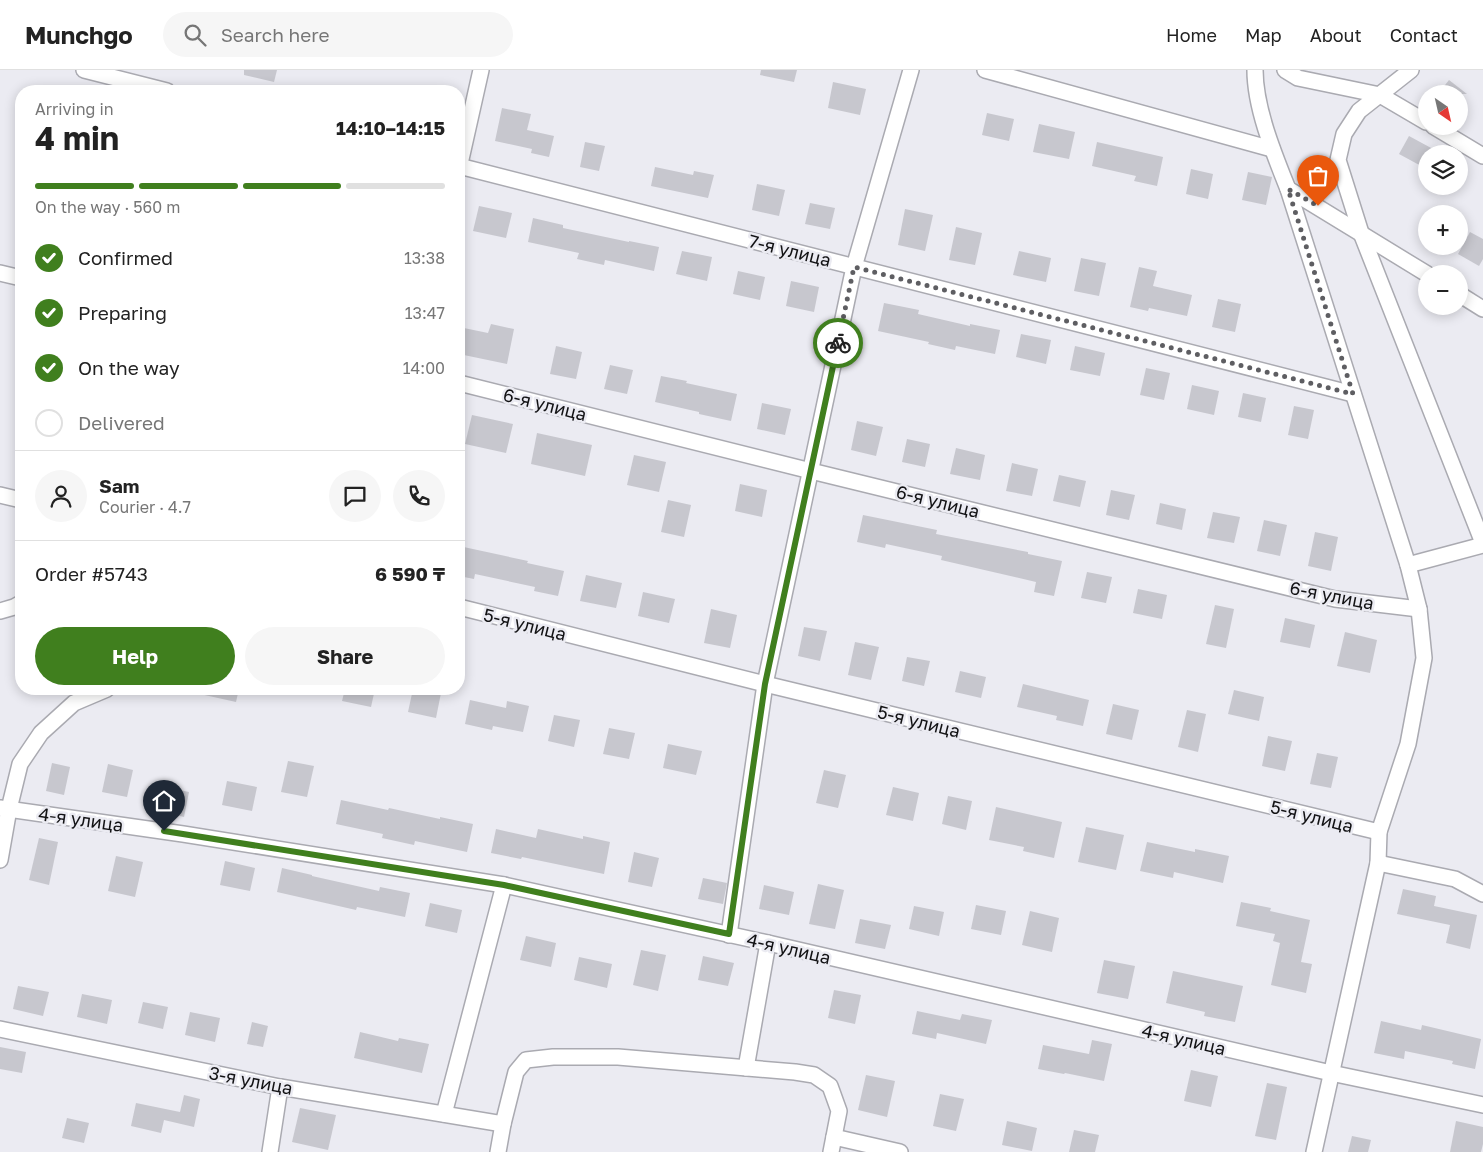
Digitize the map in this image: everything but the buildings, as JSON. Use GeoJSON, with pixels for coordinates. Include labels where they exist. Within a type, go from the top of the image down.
{"type":"FeatureCollection","features":[{"type":"Feature","properties":{"kind":"street"},"geometry":{"type":"LineString","coordinates":[[84,70],[143,85]]}},
{"type":"Feature","properties":{"kind":"street"},"geometry":{"type":"LineString","coordinates":[[465,141],[482,70]]}},
{"type":"Feature","properties":{"kind":"street"},"geometry":{"type":"LineString","coordinates":[[729,934],[765,684],[854,267],[911,70]]}},
{"type":"Feature","properties":{"kind":"street"},"geometry":{"type":"LineString","coordinates":[[985,70],[1272,149]]}},
{"type":"Feature","properties":{"kind":"street"},"geometry":{"type":"LineString","coordinates":[[1255,70],[1255,86],[1272,149],[1288,189],[1408,565],[1419,609],[1424,658],[1408,744],[1379,832],[1378,863],[1314,1152]]}},
{"type":"Feature","properties":{"kind":"street"},"geometry":{"type":"LineString","coordinates":[[1285,70],[1298,78],[1380,95],[1418,117]]}},
{"type":"Feature","properties":{"kind":"street"},"geometry":{"type":"LineString","coordinates":[[1408,565],[1483,544],[1361,233],[1338,160],[1344,134],[1359,111],[1411,70]]}},
{"type":"Feature","properties":{"kind":"street"},"geometry":{"type":"LineString","coordinates":[[1448,135],[1483,156]]}},
{"type":"Feature","properties":{"kind":"street","name":"7-я улица"},"geometry":{"type":"LineString","coordinates":[[465,168],[1353,394]]}},
{"type":"Feature","properties":{"kind":"street"},"geometry":{"type":"LineString","coordinates":[[1288,189],[1418,268]]}},
{"type":"Feature","properties":{"kind":"street"},"geometry":{"type":"LineString","coordinates":[[0,273],[15,277]]}},
{"type":"Feature","properties":{"kind":"street"},"geometry":{"type":"LineString","coordinates":[[1468,300],[1483,309]]}},
{"type":"Feature","properties":{"kind":"street","name":"6-я улица"},"geometry":{"type":"LineString","coordinates":[[465,384],[1335,598],[1419,609]]}},
{"type":"Feature","properties":{"kind":"street"},"geometry":{"type":"LineString","coordinates":[[0,495],[15,499]]}},
{"type":"Feature","properties":{"kind":"street"},"geometry":{"type":"LineString","coordinates":[[0,611],[15,606]]}},
{"type":"Feature","properties":{"kind":"street","name":"5-я улица"},"geometry":{"type":"LineString","coordinates":[[465,609],[765,684],[1379,832]]}},
{"type":"Feature","properties":{"kind":"street"},"geometry":{"type":"LineString","coordinates":[[0,860],[5,809],[20,764],[41,733],[74,703],[93,695]]}},
{"type":"Feature","properties":{"kind":"street","name":"4-я улица"},"geometry":{"type":"LineString","coordinates":[[5,809],[183,834],[504,885],[729,934],[1331,1073],[1483,1105]]}},
{"type":"Feature","properties":{"kind":"street"},"geometry":{"type":"LineString","coordinates":[[1378,863],[1455,879],[1483,894]]}},
{"type":"Feature","properties":{"kind":"street"},"geometry":{"type":"LineString","coordinates":[[444,1114],[504,885]]}},
{"type":"Feature","properties":{"kind":"street"},"geometry":{"type":"LineString","coordinates":[[746,1068],[768,943]]}},
{"type":"Feature","properties":{"kind":"street","name":"3-я улица"},"geometry":{"type":"LineString","coordinates":[[0,1029],[280,1087],[503,1124]]}},
{"type":"Feature","properties":{"kind":"street"},"geometry":{"type":"LineString","coordinates":[[498,1152],[516,1072],[526,1060],[553,1057],[618,1057],[814,1075],[830,1086],[839,1111],[832,1145],[900,1152]]}},
{"type":"Feature","properties":{"kind":"street"},"geometry":{"type":"LineString","coordinates":[[270,1152],[280,1087]]}},
{"type":"Feature","properties":{"kind":"way so far"},"geometry":{"type":"LineString","coordinates":[[838,343],[854,267],[1353,394],[1288,189],[1318,206]]}},
{"type":"Feature","properties":{"kind":"route"},"geometry":{"type":"LineString","coordinates":[[164,831],[504,885],[729,934],[765,684],[838,343]]}}]}
